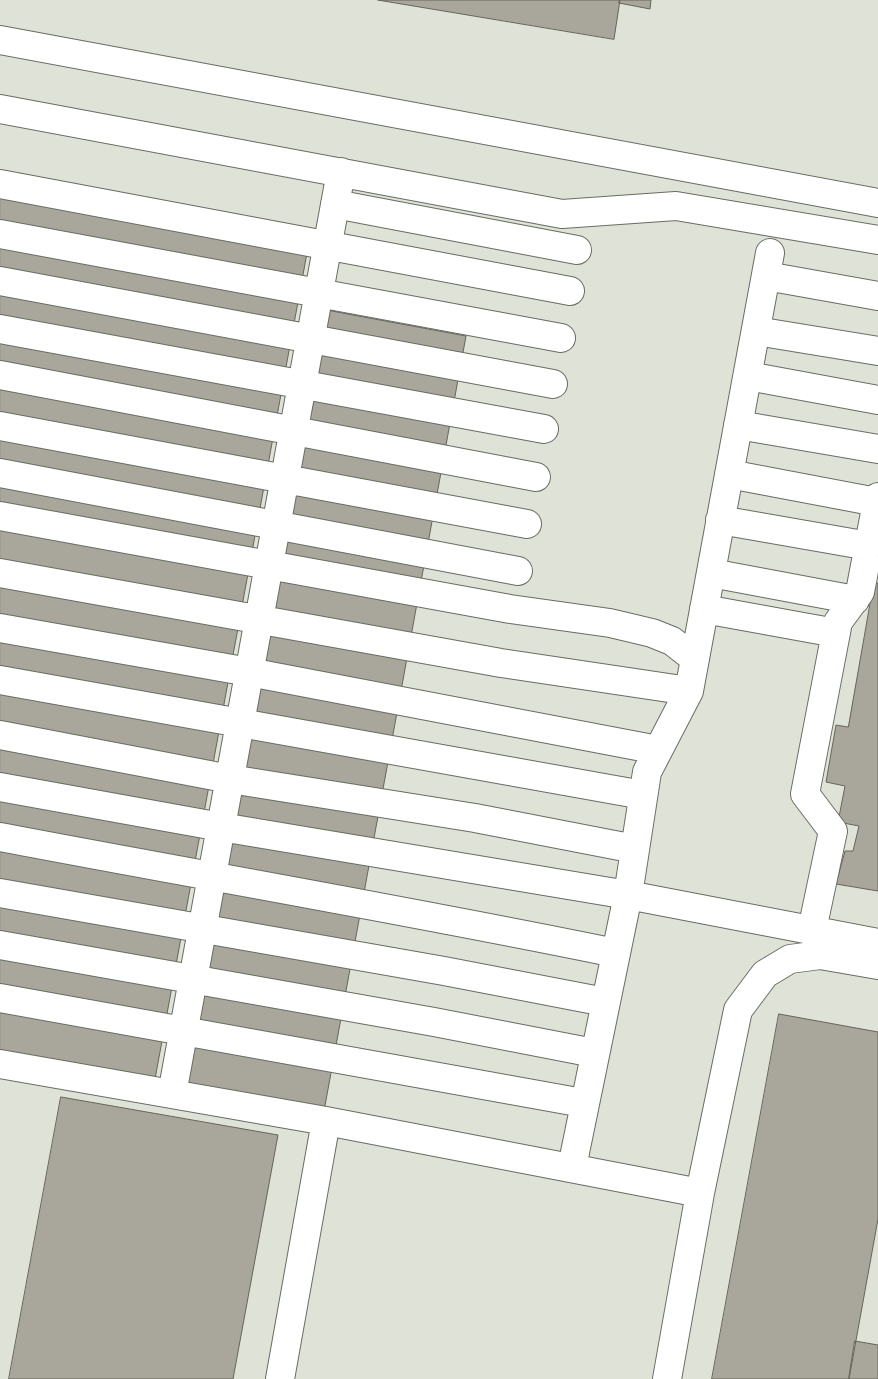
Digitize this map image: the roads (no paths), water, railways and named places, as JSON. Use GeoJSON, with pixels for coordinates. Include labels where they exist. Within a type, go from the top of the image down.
{"type":"FeatureCollection","features":[{"type":"Feature","properties":{"kind":"lane"},"geometry":{"type":"LineString","coordinates":[[0,40],[878,203]]}},
{"type":"Feature","properties":{"kind":"lane"},"geometry":{"type":"LineString","coordinates":[[0,109],[562,214],[676,206],[878,240]]}},
{"type":"Feature","properties":{"kind":"lane"},"geometry":{"type":"LineString","coordinates":[[172,1094],[341,172]]}},
{"type":"Feature","properties":{"kind":"lane"},"geometry":{"type":"LineString","coordinates":[[0,184],[570,291]]}},
{"type":"Feature","properties":{"kind":"lane"},"geometry":{"type":"LineString","coordinates":[[335,204],[577,250]]}},
{"type":"Feature","properties":{"kind":"lane"},"geometry":{"type":"LineString","coordinates":[[0,234],[561,338]]}},
{"type":"Feature","properties":{"kind":"lane"},"geometry":{"type":"LineString","coordinates":[[572,1167],[628,895],[647,772],[689,691],[768,265],[878,296]]}},
{"type":"Feature","properties":{"kind":"lane"},"geometry":{"type":"LineString","coordinates":[[0,281],[553,384]]}},
{"type":"Feature","properties":{"kind":"lane"},"geometry":{"type":"LineString","coordinates":[[0,329],[544,430]]}},
{"type":"Feature","properties":{"kind":"lane"},"geometry":{"type":"LineString","coordinates":[[756,331],[878,351]]}},
{"type":"Feature","properties":{"kind":"lane"},"geometry":{"type":"LineString","coordinates":[[0,375],[536,477]]}},
{"type":"Feature","properties":{"kind":"lane"},"geometry":{"type":"LineString","coordinates":[[748,376],[878,400]]}},
{"type":"Feature","properties":{"kind":"lane"},"geometry":{"type":"LineString","coordinates":[[738,425],[878,449]]}},
{"type":"Feature","properties":{"kind":"lane"},"geometry":{"type":"LineString","coordinates":[[0,426],[527,524]]}},
{"type":"Feature","properties":{"kind":"lane"},"geometry":{"type":"LineString","coordinates":[[0,473],[518,571]]}},
{"type":"Feature","properties":{"kind":"lane"},"geometry":{"type":"LineString","coordinates":[[729,474],[878,499],[860,592],[838,622],[805,794],[833,831],[812,930]]}},
{"type":"Feature","properties":{"kind":"lane"},"geometry":{"type":"LineString","coordinates":[[0,516],[500,607],[610,623],[652,633],[672,641],[695,659]]}},
{"type":"Feature","properties":{"kind":"lane"},"geometry":{"type":"LineString","coordinates":[[720,520],[869,546]]}},
{"type":"Feature","properties":{"kind":"lane"},"geometry":{"type":"LineString","coordinates":[[711,573],[854,600]]}},
{"type":"Feature","properties":{"kind":"lane"},"geometry":{"type":"LineString","coordinates":[[0,574],[502,663],[689,691]]}},
{"type":"Feature","properties":{"kind":"lane"},"geometry":{"type":"LineString","coordinates":[[704,609],[836,633]]}},
{"type":"Feature","properties":{"kind":"lane"},"geometry":{"type":"LineString","coordinates":[[0,628],[249,672],[658,750]]}},
{"type":"Feature","properties":{"kind":"lane"},"geometry":{"type":"LineString","coordinates":[[0,680],[643,795]]}},
{"type":"Feature","properties":{"kind":"lane"},"geometry":{"type":"LineString","coordinates":[[0,735],[230,779],[475,818],[635,849]]}},
{"type":"Feature","properties":{"kind":"lane"},"geometry":{"type":"LineString","coordinates":[[0,787],[221,827],[628,895],[878,943]]}},
{"type":"Feature","properties":{"kind":"lane"},"geometry":{"type":"LineString","coordinates":[[0,837],[212,878],[455,920],[615,953]]}},
{"type":"Feature","properties":{"kind":"lane"},"geometry":{"type":"LineString","coordinates":[[0,893],[444,971],[605,1002]]}},
{"type":"Feature","properties":{"kind":"lane"},"geometry":{"type":"LineString","coordinates":[[0,945],[193,981],[434,1022],[594,1053]]}},
{"type":"Feature","properties":{"kind":"lane"},"geometry":{"type":"LineString","coordinates":[[667,1379],[700,1194],[738,1010],[764,974],[790,958],[820,955],[878,965]]}},
{"type":"Feature","properties":{"kind":"lane"},"geometry":{"type":"LineString","coordinates":[[0,998],[584,1103]]}},
{"type":"Feature","properties":{"kind":"lane"},"geometry":{"type":"LineString","coordinates":[[0,1064],[326,1121],[572,1167],[700,1194]]}},
{"type":"Feature","properties":{"kind":"lane"},"geometry":{"type":"LineString","coordinates":[[280,1379],[326,1121]]}}]}
